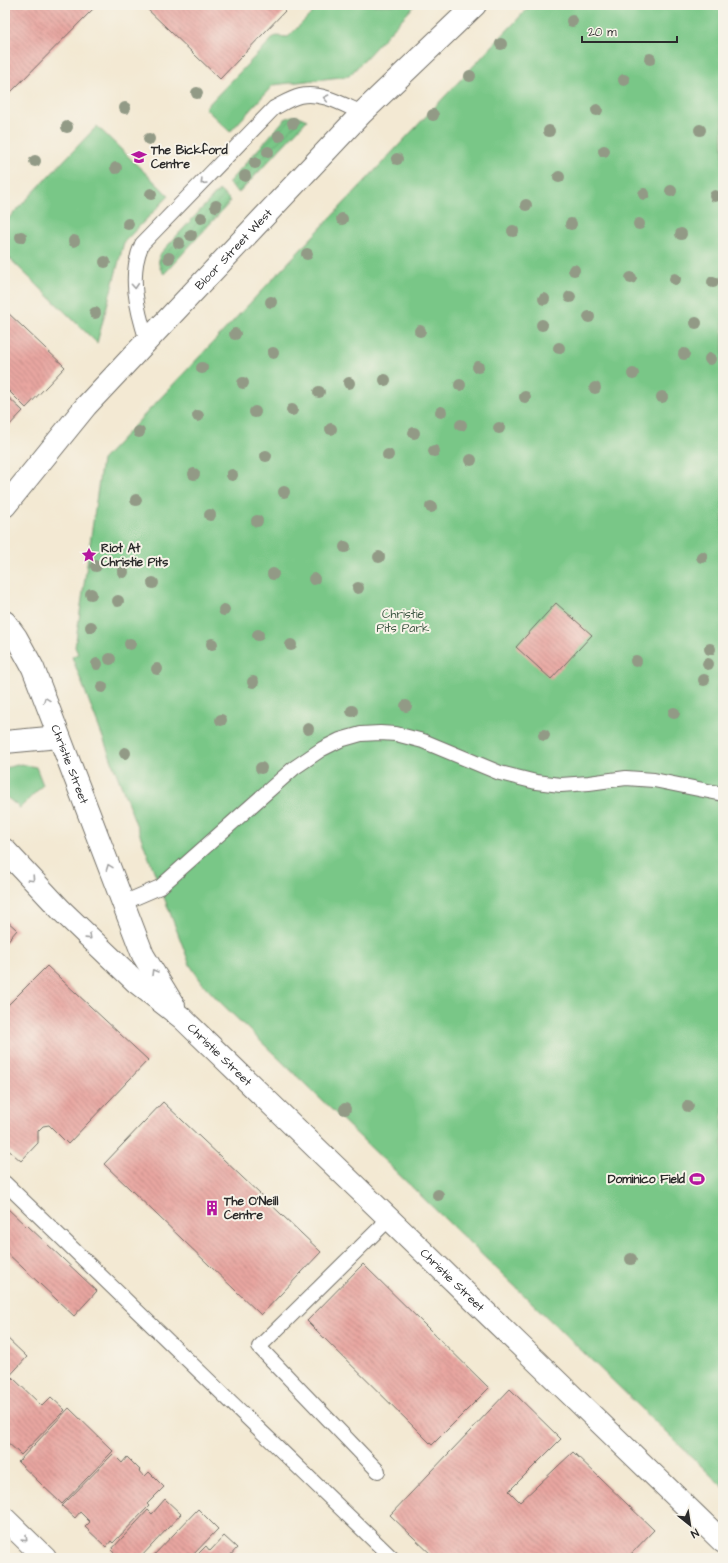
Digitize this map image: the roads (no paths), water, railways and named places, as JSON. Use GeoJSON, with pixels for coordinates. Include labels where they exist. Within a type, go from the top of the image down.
{"type":"FeatureCollection","features":[{"type":"Feature","properties":{"kind":"street","name":"Bloor Street West"},"geometry":{"type":"LineString","coordinates":[[5,506],[86,406],[147,341],[362,113],[476,5]]}},
{"type":"Feature","properties":{"kind":"street","name":"Christie Street"},"geometry":{"type":"LineString","coordinates":[[5,622],[16,637],[33,668],[122,903],[144,955],[182,1018]]}},
{"type":"Feature","properties":{"kind":"street"},"geometry":{"type":"LineString","coordinates":[[5,742],[59,737]]}},
{"type":"Feature","properties":{"kind":"street","name":"Christie Street"},"geometry":{"type":"LineString","coordinates":[[5,850],[61,910],[136,982],[182,1018],[723,1542]]}},
{"type":"Feature","properties":{"kind":"street"},"geometry":{"type":"LineString","coordinates":[[5,1519],[45,1558]]}},
{"type":"Feature","properties":{"kind":"lane"},"geometry":{"type":"LineString","coordinates":[[147,341],[137,307],[135,281],[135,263],[142,244],[274,108],[300,96],[310,95],[332,99],[362,113]]}},
{"type":"Feature","properties":{"kind":"lane"},"geometry":{"type":"LineString","coordinates":[[122,903],[160,887],[294,768],[322,749],[340,740],[361,734],[385,733],[423,741],[500,773],[536,782],[561,785],[626,778],[654,780],[723,794]]}},
{"type":"Feature","properties":{"kind":"lane"},"geometry":{"type":"LineString","coordinates":[[5,1183],[392,1558]]}},
{"type":"Feature","properties":{"kind":"lane"},"geometry":{"type":"LineString","coordinates":[[378,1471],[260,1347],[389,1219]]}},
{"type":"Feature","properties":{"kind":"place","name":"The Bickford Centre"},"geometry":{"type":"Point","coordinates":[139,157]}},
{"type":"Feature","properties":{"kind":"place","name":"Riot At Christie Pits"},"geometry":{"type":"Point","coordinates":[89,555]}},
{"type":"Feature","properties":{"kind":"place","name":"Dominico Field"},"geometry":{"type":"Point","coordinates":[697,1179]}},
{"type":"Feature","properties":{"kind":"place","name":"The O'Neill Centre"},"geometry":{"type":"Point","coordinates":[212,1208]}},
{"type":"Feature","properties":{"kind":"park label","name":"Christie Pits Park"},"geometry":{"type":"Point","coordinates":[403,621]}}]}
